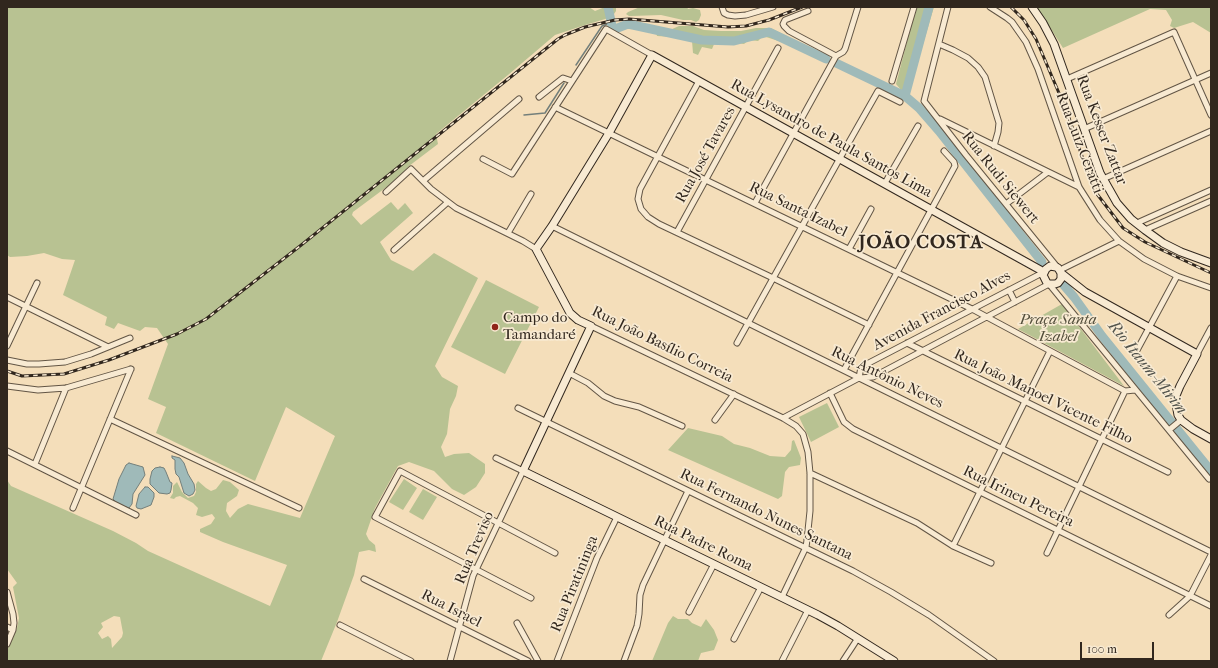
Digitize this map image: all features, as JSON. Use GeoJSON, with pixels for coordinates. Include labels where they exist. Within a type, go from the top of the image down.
{"type":"FeatureCollection","features":[{"type":"Feature","properties":{"kind":"street"},"geometry":{"type":"LineString","coordinates":[[723,10],[728,15],[735,16],[746,15],[773,7]]}},
{"type":"Feature","properties":{"kind":"street"},"geometry":{"type":"LineString","coordinates":[[755,204],[793,132],[836,56],[845,49],[858,7]]}},
{"type":"Feature","properties":{"kind":"street"},"geometry":{"type":"LineString","coordinates":[[892,81],[914,7]]}},
{"type":"Feature","properties":{"kind":"street"},"geometry":{"type":"LineString","coordinates":[[948,7],[939,44],[968,58],[978,67],[985,77],[999,123],[994,146]]}},
{"type":"Feature","properties":{"kind":"street","name":"Rua Luiz Ceratti"},"geometry":{"type":"LineString","coordinates":[[990,7],[1012,22],[1030,49],[1079,187],[1100,220],[1118,241],[1144,259],[1177,276],[1211,288]]}},
{"type":"Feature","properties":{"kind":"street","name":"Rua Kesser Zattar"},"geometry":{"type":"LineString","coordinates":[[1032,7],[1048,32],[1060,60],[1103,179],[1117,203],[1124,212],[1158,240],[1172,248],[1211,263]]}},
{"type":"Feature","properties":{"kind":"street"},"geometry":{"type":"LineString","coordinates":[[808,11],[785,20],[783,24],[784,26],[789,31],[836,56]]}},
{"type":"Feature","properties":{"kind":"street","name":"Rua Lysandro de Paula Santos Lima"},"geometry":{"type":"LineString","coordinates":[[572,81],[606,29],[1044,272]]}},
{"type":"Feature","properties":{"kind":"street"},"geometry":{"type":"LineString","coordinates":[[1067,79],[1174,32],[1211,116]]}},
{"type":"Feature","properties":{"kind":"street","name":"Rua Rudi Siewert"},"geometry":{"type":"LineString","coordinates":[[939,44],[924,101],[961,150],[1060,270]]}},
{"type":"Feature","properties":{"kind":"street","name":"Rua José Tavares"},"geometry":{"type":"LineString","coordinates":[[677,232],[778,48]]}},
{"type":"Feature","properties":{"kind":"street"},"geometry":{"type":"LineString","coordinates":[[386,192],[411,169],[448,202],[466,214],[508,232],[536,249],[552,226],[609,133],[652,55]]}},
{"type":"Feature","properties":{"kind":"street"},"geometry":{"type":"LineString","coordinates":[[1084,129],[1211,73]]}},
{"type":"Feature","properties":{"kind":"street"},"geometry":{"type":"LineString","coordinates":[[483,159],[512,174],[572,81],[563,78],[539,97]]}},
{"type":"Feature","properties":{"kind":"street"},"geometry":{"type":"LineString","coordinates":[[699,81],[640,189],[638,199],[639,205],[645,214],[653,221],[869,325]]}},
{"type":"Feature","properties":{"kind":"street"},"geometry":{"type":"LineString","coordinates":[[737,343],[878,91],[900,102]]}},
{"type":"Feature","properties":{"kind":"street"},"geometry":{"type":"LineString","coordinates":[[423,181],[519,99]]}},
{"type":"Feature","properties":{"kind":"street","name":"Rua Santa Izabel"},"geometry":{"type":"LineString","coordinates":[[556,107],[972,309],[1126,391]]}},
{"type":"Feature","properties":{"kind":"street"},"geometry":{"type":"LineString","coordinates":[[938,119],[1079,187]]}},
{"type":"Feature","properties":{"kind":"street"},"geometry":{"type":"LineString","coordinates":[[885,183],[918,126]]}},
{"type":"Feature","properties":{"kind":"street"},"geometry":{"type":"LineString","coordinates":[[1103,179],[1211,131]]}},
{"type":"Feature","properties":{"kind":"street"},"geometry":{"type":"LineString","coordinates":[[844,370],[955,166],[954,162],[944,151]]}},
{"type":"Feature","properties":{"kind":"street"},"geometry":{"type":"LineString","coordinates":[[1006,204],[1048,172]]}},
{"type":"Feature","properties":{"kind":"street"},"geometry":{"type":"LineString","coordinates":[[1137,223],[1211,190]]}},
{"type":"Feature","properties":{"kind":"street"},"geometry":{"type":"LineString","coordinates":[[508,232],[531,194]]}},
{"type":"Feature","properties":{"kind":"street"},"geometry":{"type":"LineString","coordinates":[[1145,230],[1211,201]]}},
{"type":"Feature","properties":{"kind":"street"},"geometry":{"type":"LineString","coordinates":[[394,250],[448,202]]}},
{"type":"Feature","properties":{"kind":"street"},"geometry":{"type":"LineString","coordinates":[[849,249],[871,209]]}},
{"type":"Feature","properties":{"kind":"street"},"geometry":{"type":"LineString","coordinates":[[1152,216],[1151,222],[1155,226]]}},
{"type":"Feature","properties":{"kind":"street","name":"Rua Antônio Neves"},"geometry":{"type":"LineString","coordinates":[[552,226],[1211,552]]}},
{"type":"Feature","properties":{"kind":"street"},"geometry":{"type":"LineString","coordinates":[[1060,270],[1118,241]]}},
{"type":"Feature","properties":{"kind":"street","name":"Rua João Basílio Correia"},"geometry":{"type":"LineString","coordinates":[[536,249],[567,308],[578,320],[783,418],[796,426],[803,434],[808,452],[810,473],[810,511],[808,532],[806,547],[782,596]]}},
{"type":"Feature","properties":{"kind":"street"},"geometry":{"type":"LineString","coordinates":[[1197,354],[1085,292],[1060,270],[1053,266],[1050,266],[1044,272],[1044,278],[1047,282],[1209,479]]}},
{"type":"Feature","properties":{"kind":"street"},"geometry":{"type":"LineString","coordinates":[[1049,284],[1058,283],[1061,279],[1060,270]]}},
{"type":"Feature","properties":{"kind":"street","name":"Avenida Francisco Alves"},"geometry":{"type":"LineString","coordinates":[[859,378],[861,367],[1044,272]]}},
{"type":"Feature","properties":{"kind":"street"},"geometry":{"type":"LineString","coordinates":[[1136,352],[1177,276]]}},
{"type":"Feature","properties":{"kind":"street"},"geometry":{"type":"LineString","coordinates":[[7,346],[37,283]]}},
{"type":"Feature","properties":{"kind":"street","name":"Avenida Francisco Alves"},"geometry":{"type":"LineString","coordinates":[[783,418],[859,378],[873,377],[1049,284]]}},
{"type":"Feature","properties":{"kind":"street"},"geometry":{"type":"LineString","coordinates":[[1009,290],[1015,302]]}},
{"type":"Feature","properties":{"kind":"street"},"geometry":{"type":"LineString","coordinates":[[7,297],[108,347]]}},
{"type":"Feature","properties":{"kind":"street"},"geometry":{"type":"LineString","coordinates":[[523,471],[591,326]]}},
{"type":"Feature","properties":{"kind":"street"},"geometry":{"type":"LineString","coordinates":[[1211,328],[1175,398],[1177,410],[1181,420],[1193,429],[1211,438]]}},
{"type":"Feature","properties":{"kind":"street"},"geometry":{"type":"LineString","coordinates":[[7,360],[27,364],[52,364],[76,359],[130,338]]}},
{"type":"Feature","properties":{"kind":"street","name":"Rua João Manoel Vicente Filho"},"geometry":{"type":"LineString","coordinates":[[907,343],[1168,472]]}},
{"type":"Feature","properties":{"kind":"street"},"geometry":{"type":"LineString","coordinates":[[954,546],[1050,351]]}},
{"type":"Feature","properties":{"kind":"street"},"geometry":{"type":"LineString","coordinates":[[7,386],[38,390],[66,388],[131,369],[73,508]]}},
{"type":"Feature","properties":{"kind":"street"},"geometry":{"type":"LineString","coordinates":[[569,373],[588,383],[604,396],[615,402],[639,407],[682,426]]}},
{"type":"Feature","properties":{"kind":"street"},"geometry":{"type":"LineString","coordinates":[[35,464],[66,388]]}},
{"type":"Feature","properties":{"kind":"street"},"geometry":{"type":"LineString","coordinates":[[1047,553],[1126,391],[1136,390]]}},
{"type":"Feature","properties":{"kind":"street","name":"Rua Irineu Pereira"},"geometry":{"type":"LineString","coordinates":[[830,393],[841,418],[847,426],[1211,606]]}},
{"type":"Feature","properties":{"kind":"street"},"geometry":{"type":"LineString","coordinates":[[715,420],[734,394]]}},
{"type":"Feature","properties":{"kind":"street","name":"Rua Fernando Nunes Santana"},"geometry":{"type":"LineString","coordinates":[[518,408],[854,571],[929,615],[994,661]]}},
{"type":"Feature","properties":{"kind":"street"},"geometry":{"type":"LineString","coordinates":[[110,420],[299,508]]}},
{"type":"Feature","properties":{"kind":"street"},"geometry":{"type":"LineString","coordinates":[[1169,430],[1181,420]]}},
{"type":"Feature","properties":{"kind":"street"},"geometry":{"type":"LineString","coordinates":[[7,451],[136,515]]}},
{"type":"Feature","properties":{"kind":"street","name":"Rua Padre Roma"},"geometry":{"type":"LineString","coordinates":[[496,458],[782,596],[858,638],[894,661]]}},
{"type":"Feature","properties":{"kind":"street"},"geometry":{"type":"LineString","coordinates":[[531,598],[375,517],[400,471],[555,553]]}},
{"type":"Feature","properties":{"kind":"street","name":"Rua Treviso"},"geometry":{"type":"LineString","coordinates":[[450,661],[476,569],[523,471]]}},
{"type":"Feature","properties":{"kind":"street"},"geometry":{"type":"LineString","coordinates":[[810,473],[917,523],[954,546],[991,563]]}},
{"type":"Feature","properties":{"kind":"street"},"geometry":{"type":"LineString","coordinates":[[624,661],[638,620],[641,590],[688,491]]}},
{"type":"Feature","properties":{"kind":"street","name":"Rua Piratininga"},"geometry":{"type":"LineString","coordinates":[[557,661],[597,558],[617,517]]}},
{"type":"Feature","properties":{"kind":"street"},"geometry":{"type":"LineString","coordinates":[[1169,615],[1190,596],[1211,555]]}},
{"type":"Feature","properties":{"kind":"street"},"geometry":{"type":"LineString","coordinates":[[689,612],[714,564]]}},
{"type":"Feature","properties":{"kind":"street","name":"Rua Israel"},"geometry":{"type":"LineString","coordinates":[[364,579],[528,661]]}},
{"type":"Feature","properties":{"kind":"street"},"geometry":{"type":"LineString","coordinates":[[734,639],[761,587]]}},
{"type":"Feature","properties":{"kind":"street"},"geometry":{"type":"LineString","coordinates":[[7,592],[14,618],[13,630],[7,644]]}},
{"type":"Feature","properties":{"kind":"street"},"geometry":{"type":"LineString","coordinates":[[782,661],[808,610]]}},
{"type":"Feature","properties":{"kind":"street"},"geometry":{"type":"LineString","coordinates":[[517,623],[538,661]]}},
{"type":"Feature","properties":{"kind":"street"},"geometry":{"type":"LineString","coordinates":[[340,625],[411,661]]}},
{"type":"Feature","properties":{"kind":"street"},"geometry":{"type":"LineString","coordinates":[[7,627],[13,630]]}},
{"type":"Feature","properties":{"kind":"street"},"geometry":{"type":"LineString","coordinates":[[843,661],[858,638]]}},
{"type":"Feature","properties":{"kind":"green space"},"geometry":{"type":"Polygon","coordinates":[[[7,7],[589,7],[595,11],[605,7],[616,7],[616,11],[612,17],[555,35],[436,134],[438,144],[409,166],[396,180],[353,212],[352,215],[361,225],[391,202],[398,210],[405,203],[413,213],[380,242],[391,260],[413,271],[434,253],[478,278],[435,366],[442,377],[458,386],[456,396],[450,409],[447,434],[441,447],[445,457],[454,454],[469,453],[485,464],[485,473],[476,487],[464,495],[452,489],[434,471],[409,462],[398,466],[375,508],[366,534],[369,540],[375,545],[376,552],[369,550],[359,552],[354,575],[321,661],[7,661],[7,651],[17,628],[19,618],[13,587],[17,583],[7,569],[7,480],[11,486],[113,531],[148,551],[270,606],[287,565],[200,532],[200,529],[211,524],[215,518],[212,514],[202,517],[196,515],[198,508],[193,503],[180,496],[174,499],[170,498],[173,493],[173,486],[177,482],[182,492],[188,498],[194,496],[198,481],[211,491],[216,489],[223,480],[230,482],[239,490],[237,496],[227,503],[226,511],[230,518],[238,509],[248,504],[300,518],[335,436],[286,407],[255,481],[156,433],[166,407],[148,399],[168,344],[157,328],[145,327],[140,331],[118,323],[114,329],[105,325],[107,317],[63,295],[75,260],[62,259],[44,253],[10,257],[7,255],[7,7]],[[114,616],[101,623],[103,627],[98,633],[102,639],[108,636],[111,639],[112,648],[122,637],[123,633],[120,617],[114,616]]]}},
{"type":"Feature","properties":{"kind":"green space"},"geometry":{"type":"Polygon","coordinates":[[[640,7],[687,7],[688,9],[693,8],[700,10],[701,15],[699,20],[696,22],[661,15],[629,16],[626,14],[640,7]]]}},
{"type":"Feature","properties":{"kind":"green space"},"geometry":{"type":"Polygon","coordinates":[[[916,7],[934,7],[911,85],[902,91],[896,84],[916,7]]]}},
{"type":"Feature","properties":{"kind":"green space"},"geometry":{"type":"Polygon","coordinates":[[[1037,7],[1211,7],[1211,33],[1193,22],[1174,28],[1170,26],[1172,20],[1166,10],[1150,9],[1063,48],[1037,7]]]}},
{"type":"Feature","properties":{"kind":"green space"},"geometry":{"type":"Polygon","coordinates":[[[679,26],[693,26],[704,30],[721,31],[771,28],[824,55],[820,58],[794,46],[763,36],[758,41],[749,40],[744,44],[725,41],[715,42],[712,49],[702,47],[698,55],[693,53],[692,41],[684,38],[679,39],[674,37],[657,36],[656,32],[661,28],[670,30],[679,26]]]}},
{"type":"Feature","properties":{"kind":"green space","name":"Campo do Tamandaré"},"geometry":{"type":"Polygon","coordinates":[[[486,280],[539,307],[505,374],[451,347],[486,280]]]}},
{"type":"Feature","properties":{"kind":"green space","name":"Praça Santa Izabel"},"geometry":{"type":"Polygon","coordinates":[[[1062,304],[1124,386],[1018,329],[1062,304]]]}},
{"type":"Feature","properties":{"kind":"green space"},"geometry":{"type":"Polygon","coordinates":[[[827,403],[839,427],[811,442],[799,417],[827,403]]]}},
{"type":"Feature","properties":{"kind":"green space"},"geometry":{"type":"Polygon","coordinates":[[[688,428],[722,436],[734,444],[750,448],[770,456],[785,457],[791,450],[792,441],[794,440],[801,458],[800,465],[789,467],[785,472],[782,496],[778,499],[668,450],[688,428]]]}},
{"type":"Feature","properties":{"kind":"green space"},"geometry":{"type":"Polygon","coordinates":[[[404,479],[417,488],[403,510],[389,502],[404,479]]]}},
{"type":"Feature","properties":{"kind":"green space"},"geometry":{"type":"Polygon","coordinates":[[[423,489],[437,497],[423,520],[409,512],[423,489]]]}},
{"type":"Feature","properties":{"kind":"green space"},"geometry":{"type":"Polygon","coordinates":[[[673,616],[678,619],[688,619],[692,623],[701,627],[706,619],[714,630],[718,640],[714,650],[701,653],[698,661],[652,661],[668,623],[673,616]]]}},
{"type":"Feature","properties":{"kind":"water"},"geometry":{"type":"Polygon","coordinates":[[[172,456],[180,458],[184,463],[194,484],[195,490],[193,494],[189,496],[184,493],[179,477],[176,474],[175,460],[172,456]]]}},
{"type":"Feature","properties":{"kind":"water"},"geometry":{"type":"Polygon","coordinates":[[[129,463],[143,467],[145,475],[133,494],[132,504],[129,508],[119,505],[113,499],[119,479],[126,465],[129,463]]]}},
{"type":"Feature","properties":{"kind":"water"},"geometry":{"type":"Polygon","coordinates":[[[155,468],[164,468],[170,482],[172,483],[170,493],[167,494],[159,493],[150,484],[152,471],[155,468]]]}},
{"type":"Feature","properties":{"kind":"water"},"geometry":{"type":"Polygon","coordinates":[[[145,487],[148,487],[154,493],[151,505],[141,509],[137,508],[136,506],[139,494],[145,487]]]}},
{"type":"Feature","properties":{"kind":"waterway"},"geometry":{"type":"LineString","coordinates":[[608,7],[612,26],[615,29],[628,24],[702,40],[734,41],[769,32],[826,59]]}},
{"type":"Feature","properties":{"kind":"waterway"},"geometry":{"type":"LineString","coordinates":[[905,96],[929,7]]}},
{"type":"Feature","properties":{"kind":"waterway"},"geometry":{"type":"LineString","coordinates":[[576,65],[602,26],[607,24],[612,26]]}},
{"type":"Feature","properties":{"kind":"waterway","name":"Rio Itaum-Mirim"},"geometry":{"type":"LineString","coordinates":[[836,63],[905,96],[919,108],[939,131],[1042,262]]}},
{"type":"Feature","properties":{"kind":"waterway"},"geometry":{"type":"LineString","coordinates":[[524,115],[545,113],[564,83]]}},
{"type":"Feature","properties":{"kind":"waterway","name":"Rio Itaum-Mirim"},"geometry":{"type":"LineString","coordinates":[[1062,283],[1102,336],[1211,471]]}},
{"type":"Feature","properties":{"kind":"railway"},"geometry":{"type":"LineString","coordinates":[[7,371],[22,376],[64,374],[109,360],[177,334],[206,319],[300,246],[558,39],[565,35],[585,27],[615,20],[629,19],[728,27],[746,26],[769,20],[802,7]]}},
{"type":"Feature","properties":{"kind":"railway"},"geometry":{"type":"LineString","coordinates":[[1011,7],[1024,20],[1036,39],[1067,112],[1086,168],[1097,194],[1123,228],[1145,242],[1211,273]]}},
{"type":"Feature","properties":{"kind":"place","name":"Campo do Tamandaré"},"geometry":{"type":"Point","coordinates":[495,327]}},
{"type":"Feature","properties":{"kind":"district","name":"JOÃO COSTA"},"geometry":{"type":"Point","coordinates":[921,243]}}]}
